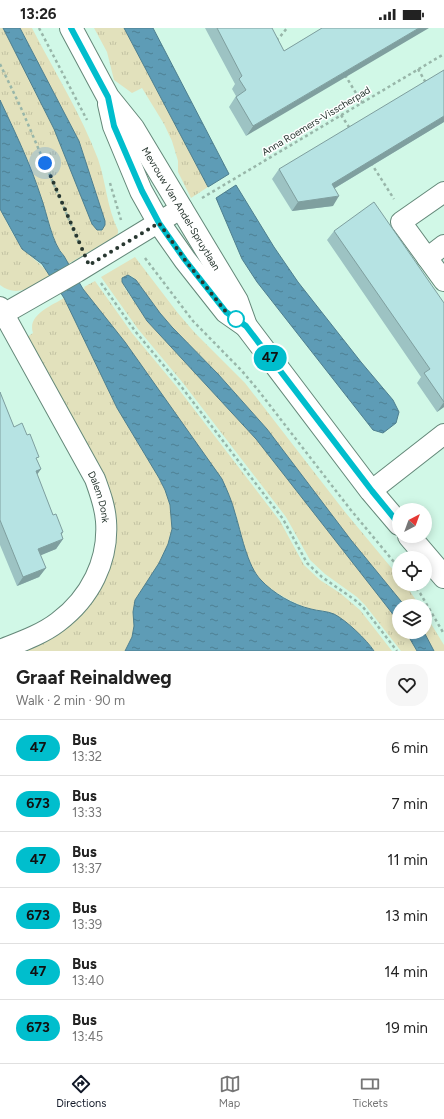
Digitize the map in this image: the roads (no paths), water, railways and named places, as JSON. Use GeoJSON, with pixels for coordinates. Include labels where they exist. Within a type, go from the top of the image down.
{"type":"FeatureCollection","features":[{"type":"Feature","properties":{"kind":"street","name":"Mevrouw Van Andel-Spruytlaan"},"geometry":{"type":"LineString","coordinates":[[71,28],[108,97],[133,128],[189,205],[237,301],[246,326],[392,515]]}},
{"type":"Feature","properties":{"kind":"street","name":"Mevrouw Van Andel-Spruytlaan"},"geometry":{"type":"LineString","coordinates":[[108,97],[114,126],[142,191],[159,223],[185,260],[226,312],[246,326]]}},
{"type":"Feature","properties":{"kind":"street"},"geometry":{"type":"LineString","coordinates":[[444,192],[401,222],[444,281]]}},
{"type":"Feature","properties":{"kind":"street","name":"Dalem Donk"},"geometry":{"type":"LineString","coordinates":[[0,650],[18,643],[57,623],[71,611],[83,598],[93,582],[101,563],[106,542],[106,521],[102,500],[95,479],[1,313],[52,287],[189,205]]}},
{"type":"Feature","properties":{"kind":"street"},"geometry":{"type":"LineString","coordinates":[[428,258],[444,245]]}},
{"type":"Feature","properties":{"kind":"street"},"geometry":{"type":"LineString","coordinates":[[372,491],[444,434]]}},
{"type":"Feature","properties":{"kind":"street"},"geometry":{"type":"LineString","coordinates":[[415,543],[444,577]]}},
{"type":"Feature","properties":{"kind":"water"},"geometry":{"type":"Polygon","coordinates":[[[3,28],[20,28],[79,141],[105,221],[105,225],[102,230],[97,230],[92,224],[54,129],[3,28]]]}},
{"type":"Feature","properties":{"kind":"water"},"geometry":{"type":"Polygon","coordinates":[[[124,28],[153,28],[229,174],[208,187],[124,28]]]}},
{"type":"Feature","properties":{"kind":"water"},"geometry":{"type":"Polygon","coordinates":[[[0,100],[32,172],[56,244],[83,289],[125,342],[222,479],[228,491],[248,558],[256,574],[271,589],[284,598],[304,607],[331,613],[339,617],[356,631],[374,651],[125,651],[132,637],[135,600],[159,563],[168,544],[172,529],[170,505],[159,478],[117,408],[64,298],[42,264],[22,249],[0,209],[0,100]]]}},
{"type":"Feature","properties":{"kind":"water"},"geometry":{"type":"Polygon","coordinates":[[[236,185],[274,247],[298,282],[393,400],[399,412],[396,423],[383,433],[373,430],[257,282],[242,259],[216,198],[236,185]]]}},
{"type":"Feature","properties":{"kind":"water"},"geometry":{"type":"Polygon","coordinates":[[[128,275],[136,280],[172,327],[218,374],[267,429],[351,540],[399,599],[392,599],[392,613],[256,439],[147,321],[122,282],[122,278],[128,275]]]}},
{"type":"Feature","properties":{"kind":"water"},"geometry":{"type":"Polygon","coordinates":[[[410,639],[428,639],[434,651],[417,651],[410,639]]]}}]}
